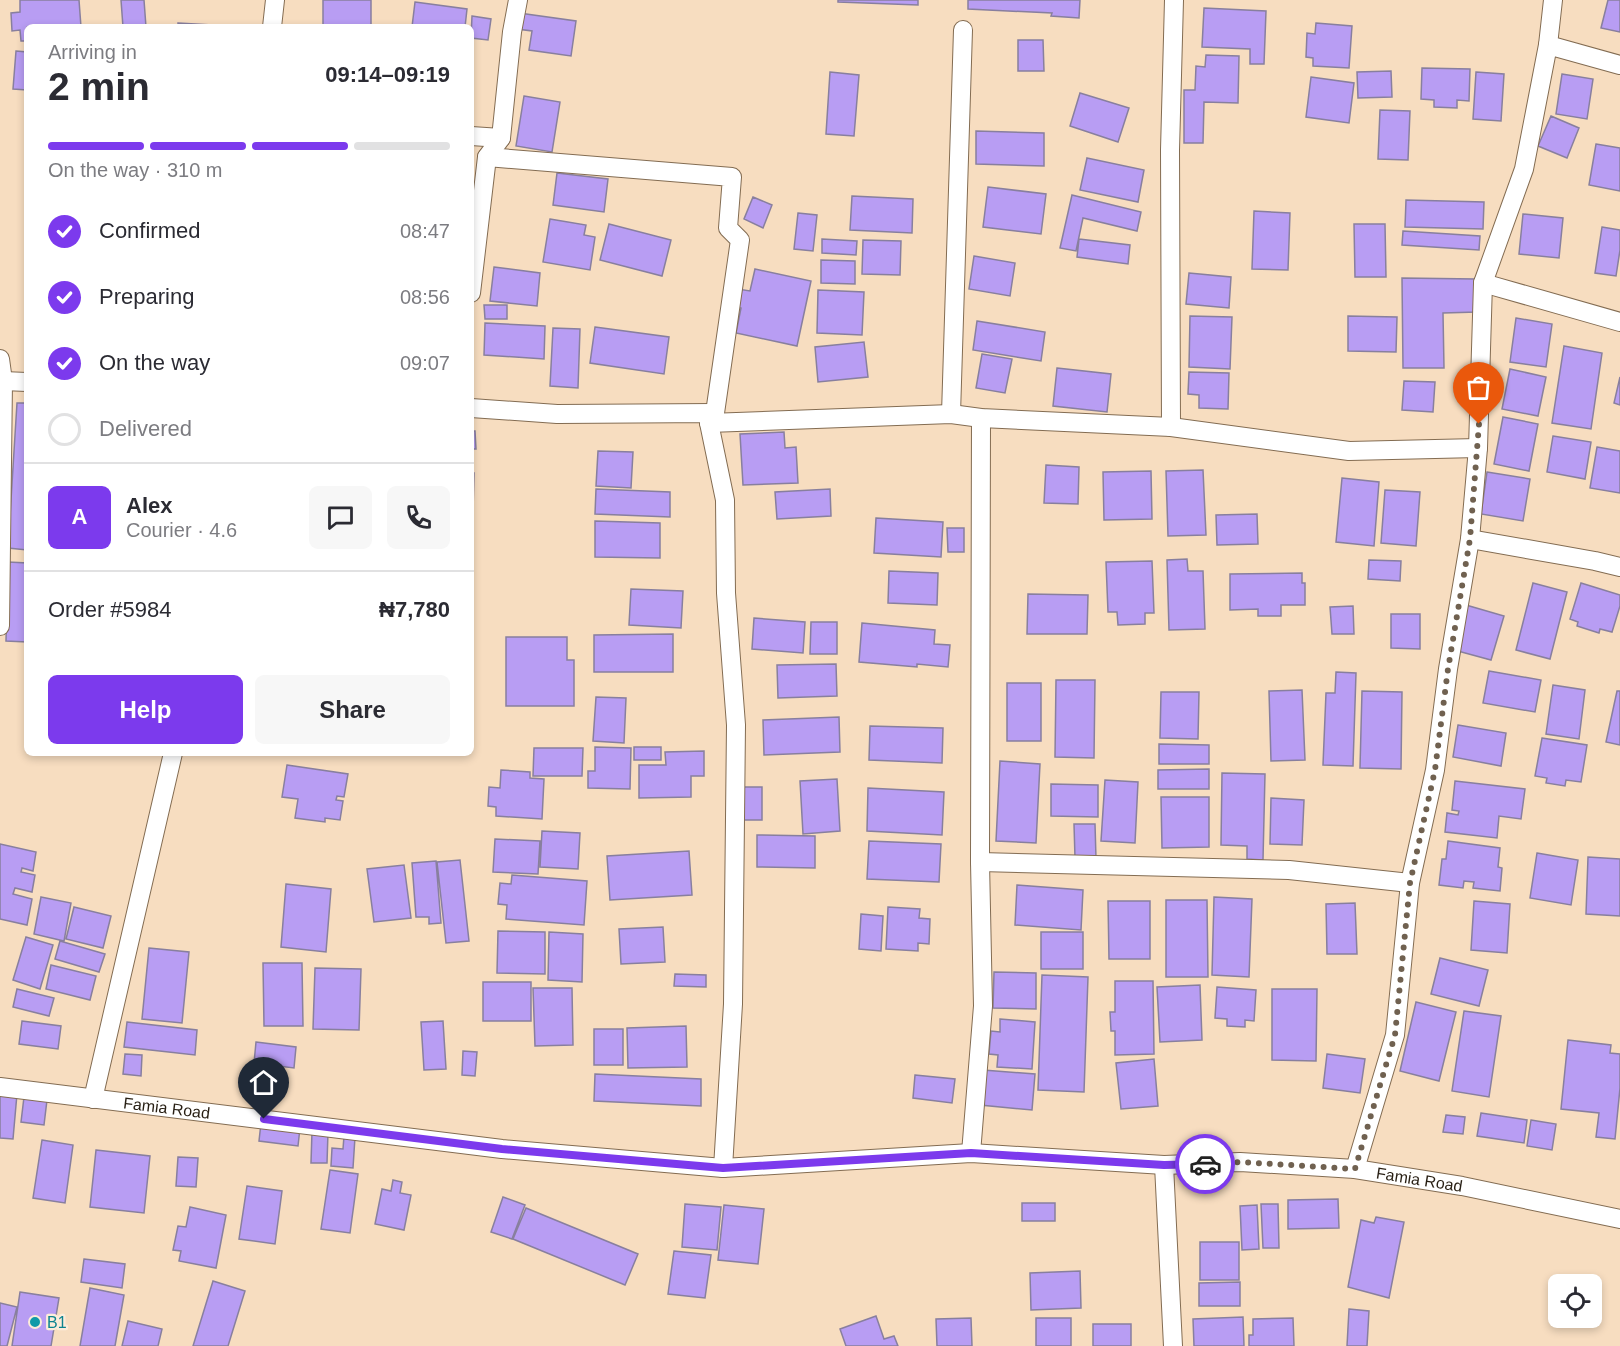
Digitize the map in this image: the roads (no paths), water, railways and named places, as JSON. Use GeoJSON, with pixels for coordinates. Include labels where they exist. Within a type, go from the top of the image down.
{"type":"FeatureCollection","features":[{"type":"Feature","properties":{"kind":"street"},"geometry":{"type":"LineString","coordinates":[[272,24],[275,0]]}},
{"type":"Feature","properties":{"kind":"street"},"geometry":{"type":"LineString","coordinates":[[474,268],[487,158],[501,138],[512,32],[518,0]]}},
{"type":"Feature","properties":{"kind":"street"},"geometry":{"type":"LineString","coordinates":[[1171,427],[1170,150],[1174,0]]}},
{"type":"Feature","properties":{"kind":"street"},"geometry":{"type":"LineString","coordinates":[[1355,1169],[1395,1035],[1410,883],[1435,770],[1448,669],[1470,539],[1478,448],[1483,283],[1524,169],[1548,45],[1553,0]]}},
{"type":"Feature","properties":{"kind":"street"},"geometry":{"type":"LineString","coordinates":[[951,414],[963,30]]}},
{"type":"Feature","properties":{"kind":"street"},"geometry":{"type":"LineString","coordinates":[[1548,45],[1620,65]]}},
{"type":"Feature","properties":{"kind":"street"},"geometry":{"type":"LineString","coordinates":[[474,136],[501,138]]}},
{"type":"Feature","properties":{"kind":"street"},"geometry":{"type":"LineString","coordinates":[[487,158],[732,177],[728,228],[740,240],[712,418],[725,500],[726,593],[736,725],[733,1004],[723,1168]]}},
{"type":"Feature","properties":{"kind":"street"},"geometry":{"type":"LineString","coordinates":[[1483,283],[1620,322]]}},
{"type":"Feature","properties":{"kind":"street"},"geometry":{"type":"LineString","coordinates":[[0,358],[3,381],[0,626]]}},
{"type":"Feature","properties":{"kind":"street"},"geometry":{"type":"LineString","coordinates":[[3,381],[24,382]]}},
{"type":"Feature","properties":{"kind":"street"},"geometry":{"type":"LineString","coordinates":[[474,408],[557,414],[712,418],[951,414],[981,418],[1171,427],[1349,451],[1478,448]]}},
{"type":"Feature","properties":{"kind":"street"},"geometry":{"type":"LineString","coordinates":[[971,1153],[983,1006],[980,862],[981,418]]}},
{"type":"Feature","properties":{"kind":"street"},"geometry":{"type":"LineString","coordinates":[[1470,539],[1620,567]]}},
{"type":"Feature","properties":{"kind":"street"},"geometry":{"type":"LineString","coordinates":[[93,1099],[172,756]]}},
{"type":"Feature","properties":{"kind":"street"},"geometry":{"type":"LineString","coordinates":[[980,862],[1289,870],[1410,883]]}},
{"type":"Feature","properties":{"kind":"street","name":"Famia Road"},"geometry":{"type":"LineString","coordinates":[[0,1087],[502,1149],[723,1168],[971,1153],[1164,1165],[1240,1162],[1355,1169],[1462,1186],[1620,1219]]}},
{"type":"Feature","properties":{"kind":"street"},"geometry":{"type":"LineString","coordinates":[[1164,1165],[1173,1346]]}},
{"type":"Feature","properties":{"kind":"place","name":"B1"},"geometry":{"type":"Point","coordinates":[35,1322]}}]}
